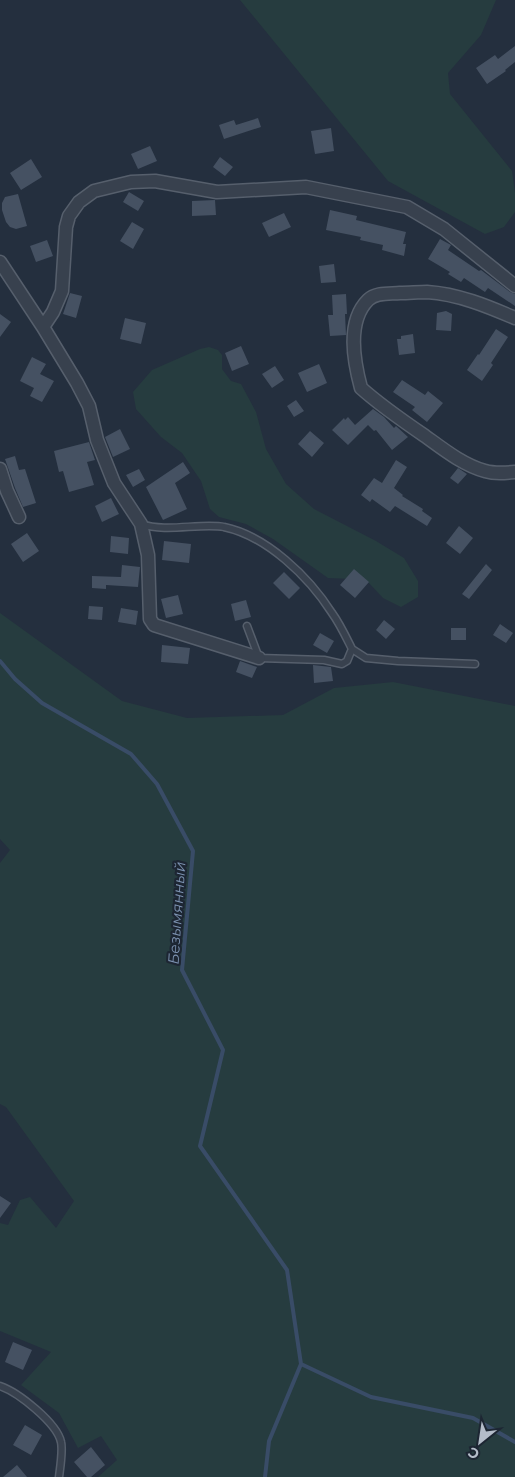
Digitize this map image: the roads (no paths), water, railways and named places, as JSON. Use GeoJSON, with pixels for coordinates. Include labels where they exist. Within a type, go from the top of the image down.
{"type":"FeatureCollection","features":[{"type":"Feature","properties":{"kind":"street"},"geometry":{"type":"LineString","coordinates":[[43,327],[53,312],[62,291],[66,227],[69,216],[80,202],[94,191],[131,182],[155,181],[218,192],[306,187],[407,207],[444,229],[515,286]]}},
{"type":"Feature","properties":{"kind":"street"},"geometry":{"type":"LineString","coordinates":[[0,262],[43,327],[89,406],[98,440],[114,483],[141,524],[148,555],[151,623],[154,626],[259,658]]}},
{"type":"Feature","properties":{"kind":"street"},"geometry":{"type":"LineString","coordinates":[[515,318],[490,307],[447,295],[426,292],[380,294],[369,299],[358,314],[354,350],[361,388],[391,412],[453,456],[484,471],[501,474],[515,472]]}},
{"type":"Feature","properties":{"kind":"street"},"geometry":{"type":"LineString","coordinates":[[0,469],[7,491],[19,517]]}},
{"type":"Feature","properties":{"kind":"lane"},"geometry":{"type":"LineString","coordinates":[[141,524],[154,528],[224,526],[252,537],[277,552],[302,576],[332,612],[352,650],[366,658],[475,664]]}},
{"type":"Feature","properties":{"kind":"lane"},"geometry":{"type":"LineString","coordinates":[[247,626],[259,658],[324,660],[342,664],[348,662],[352,650]]}},
{"type":"Feature","properties":{"kind":"lane"},"geometry":{"type":"LineString","coordinates":[[0,1386],[9,1389],[46,1418],[61,1442],[58,1476]]}},
{"type":"Feature","properties":{"kind":"waterway","name":"Безымянный"},"geometry":{"type":"LineString","coordinates":[[0,661],[15,679],[42,703],[131,754],[157,784],[193,851],[182,970],[223,1050],[200,1146],[287,1270],[301,1364],[269,1441],[265,1477]]}},
{"type":"Feature","properties":{"kind":"waterway"},"geometry":{"type":"LineString","coordinates":[[301,1364],[371,1397],[473,1418],[515,1442]]}}]}
